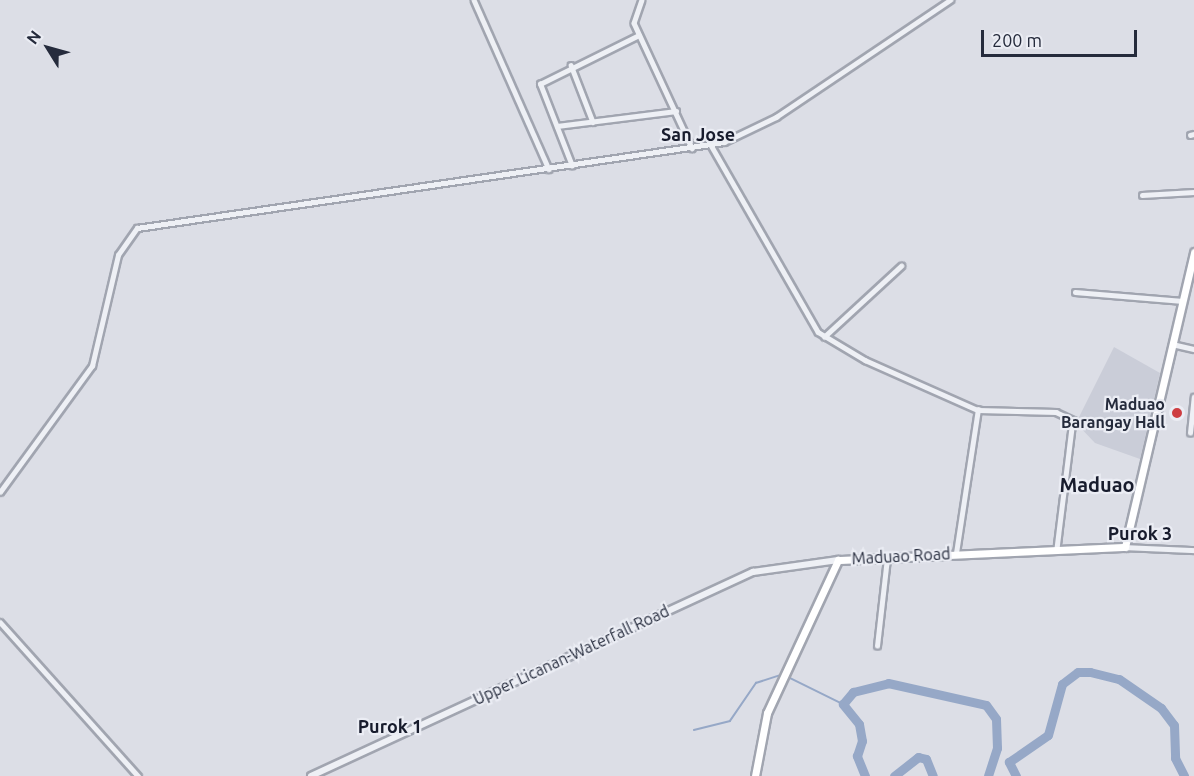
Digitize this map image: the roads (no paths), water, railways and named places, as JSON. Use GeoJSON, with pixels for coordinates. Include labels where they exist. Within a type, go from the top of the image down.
{"type":"FeatureCollection","features":[{"type":"Feature","properties":{"kind":"main road"},"geometry":{"type":"LineString","coordinates":[[1125,547],[1194,252]]}},
{"type":"Feature","properties":{"kind":"main road","name":"Maduao Road"},"geometry":{"type":"LineString","coordinates":[[755,776],[767,713],[838,560],[1125,547]]}},
{"type":"Feature","properties":{"kind":"street"},"geometry":{"type":"LineString","coordinates":[[474,0],[549,169]]}},
{"type":"Feature","properties":{"kind":"street"},"geometry":{"type":"LineString","coordinates":[[642,0],[633,20],[692,147]]}},
{"type":"Feature","properties":{"kind":"street"},"geometry":{"type":"LineString","coordinates":[[0,492],[92,366],[118,255],[137,228],[711,145],[776,117],[950,0]]}},
{"type":"Feature","properties":{"kind":"street"},"geometry":{"type":"LineString","coordinates":[[572,166],[540,84],[571,65],[639,35]]}},
{"type":"Feature","properties":{"kind":"street"},"geometry":{"type":"LineString","coordinates":[[571,65],[593,122]]}},
{"type":"Feature","properties":{"kind":"street"},"geometry":{"type":"LineString","coordinates":[[557,126],[676,111]]}},
{"type":"Feature","properties":{"kind":"street"},"geometry":{"type":"LineString","coordinates":[[711,145],[808,322],[824,337],[978,410],[1056,412],[1073,420],[1057,549]]}},
{"type":"Feature","properties":{"kind":"street"},"geometry":{"type":"LineString","coordinates":[[1142,195],[1194,192]]}},
{"type":"Feature","properties":{"kind":"street"},"geometry":{"type":"LineString","coordinates":[[824,337],[901,266]]}},
{"type":"Feature","properties":{"kind":"street"},"geometry":{"type":"LineString","coordinates":[[1075,292],[1183,301]]}},
{"type":"Feature","properties":{"kind":"street"},"geometry":{"type":"LineString","coordinates":[[1172,344],[1194,349]]}},
{"type":"Feature","properties":{"kind":"street"},"geometry":{"type":"LineString","coordinates":[[1190,433],[1194,397]]}},
{"type":"Feature","properties":{"kind":"street"},"geometry":{"type":"LineString","coordinates":[[956,553],[978,410]]}},
{"type":"Feature","properties":{"kind":"street"},"geometry":{"type":"LineString","coordinates":[[1125,547],[1194,550]]}},
{"type":"Feature","properties":{"kind":"street"},"geometry":{"type":"LineString","coordinates":[[877,646],[887,558]]}},
{"type":"Feature","properties":{"kind":"street","name":"Upper Licanan-Waterfall Road"},"geometry":{"type":"LineString","coordinates":[[311,776],[753,572],[838,560]]}},
{"type":"Feature","properties":{"kind":"street"},"geometry":{"type":"LineString","coordinates":[[0,622],[138,776]]}},
{"type":"Feature","properties":{"kind":"waterway"},"geometry":{"type":"LineString","coordinates":[[1016,776],[1009,762],[1048,735],[1062,684],[1078,672],[1090,672],[1119,679],[1161,708],[1174,725],[1175,758],[1184,776]]}},
{"type":"Feature","properties":{"kind":"waterway"},"geometry":{"type":"LineString","coordinates":[[694,730],[730,721],[756,683],[780,675]]}},
{"type":"Feature","properties":{"kind":"waterway"},"geometry":{"type":"LineString","coordinates":[[788,677],[843,704]]}},
{"type":"Feature","properties":{"kind":"waterway"},"geometry":{"type":"LineString","coordinates":[[865,776],[857,756],[862,741],[859,724],[843,704],[853,692],[888,683],[986,705],[996,719],[997,748],[988,776]]}},
{"type":"Feature","properties":{"kind":"waterway"},"geometry":{"type":"LineString","coordinates":[[894,776],[918,757],[926,759],[933,776]]}},
{"type":"Feature","properties":{"kind":"place","name":"Maduao Barangay Hall"},"geometry":{"type":"Point","coordinates":[1177,413]}},
{"type":"Feature","properties":{"kind":"district","name":"San Jose"},"geometry":{"type":"Point","coordinates":[698,134]}},
{"type":"Feature","properties":{"kind":"district","name":"Maduao"},"geometry":{"type":"Point","coordinates":[1097,484]}},
{"type":"Feature","properties":{"kind":"district","name":"Purok 3"},"geometry":{"type":"Point","coordinates":[1140,533]}},
{"type":"Feature","properties":{"kind":"district","name":"Purok 1"},"geometry":{"type":"Point","coordinates":[390,726]}}]}
